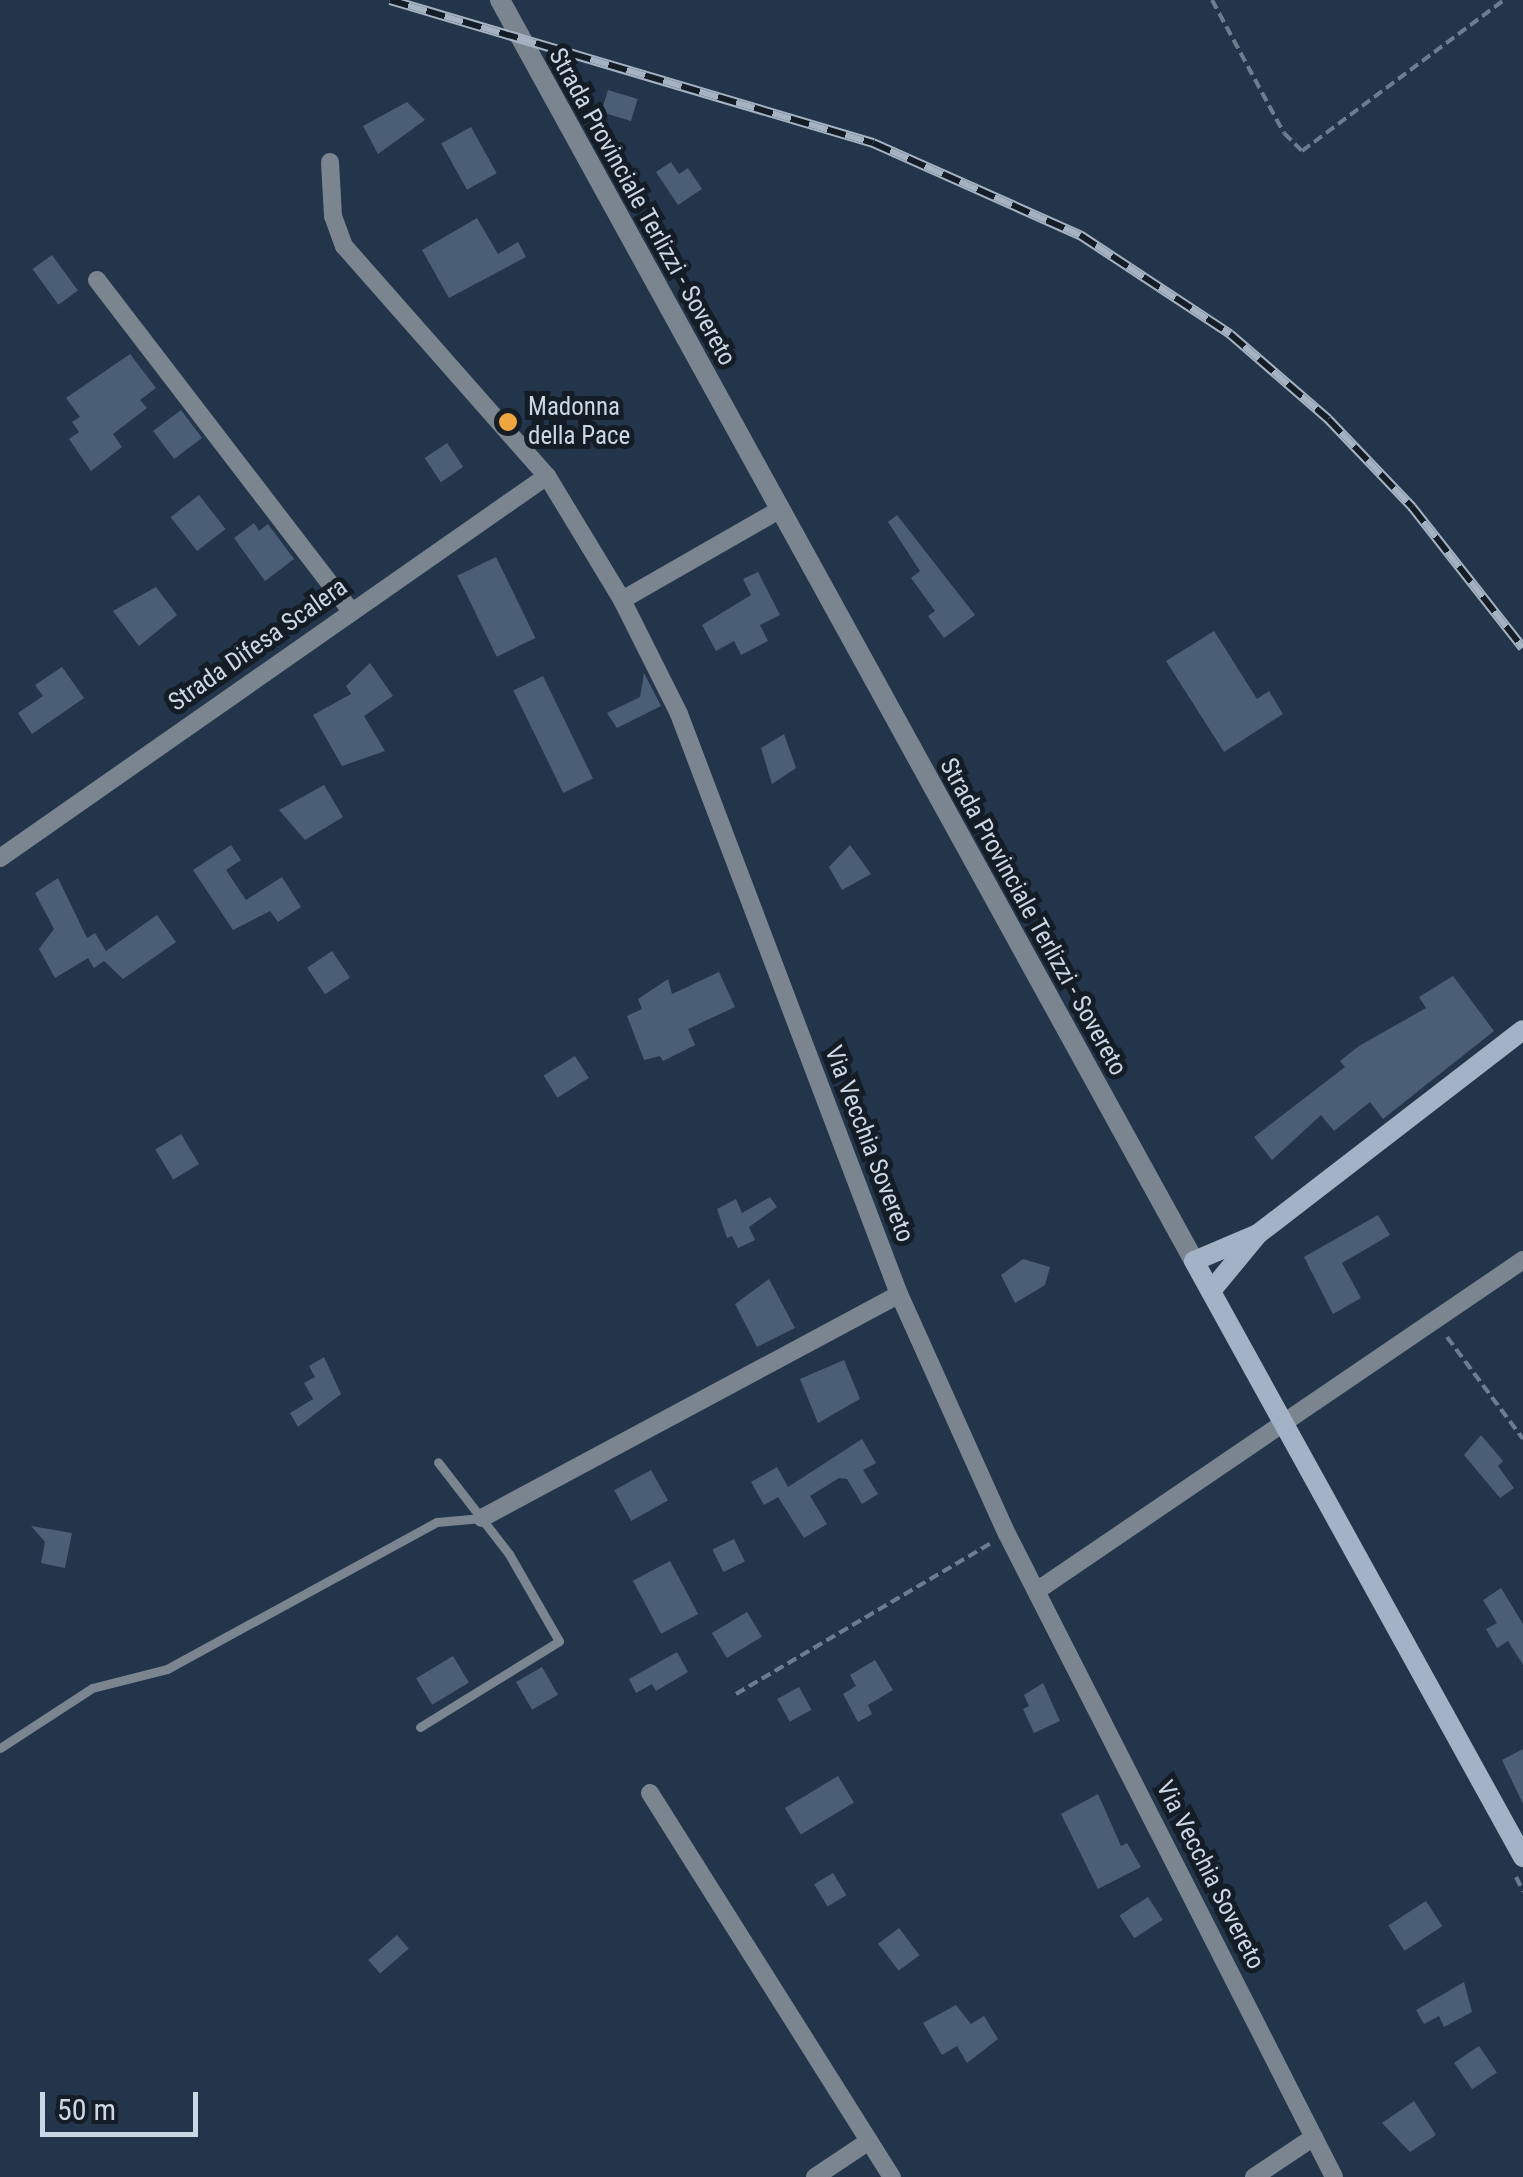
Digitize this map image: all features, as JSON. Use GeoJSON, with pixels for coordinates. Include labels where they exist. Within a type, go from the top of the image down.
{"type":"FeatureCollection","features":[{"type":"Feature","properties":{"kind":"main road"},"geometry":{"type":"LineString","coordinates":[[1211,1291],[1258,1234],[1523,1030]]}},
{"type":"Feature","properties":{"kind":"main road"},"geometry":{"type":"LineString","coordinates":[[1194,1261],[1258,1234]]}},
{"type":"Feature","properties":{"kind":"main road","name":"Strada Provinciale Terlizzi - Sovereto"},"geometry":{"type":"LineString","coordinates":[[1194,1261],[1523,1857]]}},
{"type":"Feature","properties":{"kind":"street","name":"Strada Provinciale Terlizzi - Sovereto"},"geometry":{"type":"LineString","coordinates":[[500,0],[1194,1261]]}},
{"type":"Feature","properties":{"kind":"street","name":"Via Vecchia Sovereto"},"geometry":{"type":"LineString","coordinates":[[330,162],[333,216],[344,246],[547,476],[622,600],[731,836],[899,1294],[1007,1534],[1334,2177]]}},
{"type":"Feature","properties":{"kind":"street"},"geometry":{"type":"LineString","coordinates":[[97,280],[350,610]]}},
{"type":"Feature","properties":{"kind":"street","name":"Strada Difesa Scalera"},"geometry":{"type":"LineString","coordinates":[[0,858],[547,476]]}},
{"type":"Feature","properties":{"kind":"street"},"geometry":{"type":"LineString","coordinates":[[622,600],[779,510]]}},
{"type":"Feature","properties":{"kind":"street"},"geometry":{"type":"LineString","coordinates":[[1038,1590],[1523,1260]]}},
{"type":"Feature","properties":{"kind":"street"},"geometry":{"type":"LineString","coordinates":[[482,1518],[899,1294]]}},
{"type":"Feature","properties":{"kind":"street"},"geometry":{"type":"LineString","coordinates":[[650,1793],[892,2177]]}},
{"type":"Feature","properties":{"kind":"street"},"geometry":{"type":"LineString","coordinates":[[1254,2177],[1314,2137]]}},
{"type":"Feature","properties":{"kind":"street"},"geometry":{"type":"LineString","coordinates":[[816,2177],[869,2142]]}},
{"type":"Feature","properties":{"kind":"lane"},"geometry":{"type":"LineString","coordinates":[[420,1727],[560,1641],[482,1518],[438,1462]]}},
{"type":"Feature","properties":{"kind":"lane"},"geometry":{"type":"LineString","coordinates":[[0,1748],[92,1688],[166,1669],[438,1522],[482,1518]]}},
{"type":"Feature","properties":{"kind":"path"},"geometry":{"type":"LineString","coordinates":[[1212,0],[1284,134],[1302,151],[1504,0]]}},
{"type":"Feature","properties":{"kind":"path"},"geometry":{"type":"LineString","coordinates":[[1436,1321],[1523,1439]]}},
{"type":"Feature","properties":{"kind":"path"},"geometry":{"type":"LineString","coordinates":[[736,1694],[1007,1534]]}},
{"type":"Feature","properties":{"kind":"building"},"geometry":{"type":"Polygon","coordinates":[[[608,90],[638,99],[631,121],[601,112],[608,90]]]}},
{"type":"Feature","properties":{"kind":"building"},"geometry":{"type":"Polygon","coordinates":[[[407,102],[425,120],[378,154],[363,126],[407,102]]]}},
{"type":"Feature","properties":{"kind":"building"},"geometry":{"type":"Polygon","coordinates":[[[471,127],[497,173],[467,190],[441,143],[471,127]]]}},
{"type":"Feature","properties":{"kind":"building"},"geometry":{"type":"Polygon","coordinates":[[[671,162],[679,174],[688,168],[702,189],[678,205],[656,172],[671,162]]]}},
{"type":"Feature","properties":{"kind":"building"},"geometry":{"type":"Polygon","coordinates":[[[477,218],[498,254],[518,242],[526,257],[449,298],[422,250],[477,218]]]}},
{"type":"Feature","properties":{"kind":"building"},"geometry":{"type":"Polygon","coordinates":[[[52,255],[78,291],[58,305],[33,269],[52,255]]]}},
{"type":"Feature","properties":{"kind":"building"},"geometry":{"type":"Polygon","coordinates":[[[130,354],[156,388],[140,400],[147,408],[113,434],[122,447],[91,471],[69,439],[79,432],[72,422],[80,417],[66,398],[130,354]]]}},
{"type":"Feature","properties":{"kind":"building"},"geometry":{"type":"Polygon","coordinates":[[[181,410],[202,438],[174,459],[153,431],[181,410]]]}},
{"type":"Feature","properties":{"kind":"building"},"geometry":{"type":"Polygon","coordinates":[[[447,443],[463,467],[441,482],[425,458],[447,443]]]}},
{"type":"Feature","properties":{"kind":"building"},"geometry":{"type":"Polygon","coordinates":[[[199,495],[225,529],[197,551],[171,517],[199,495]]]}},
{"type":"Feature","properties":{"kind":"building"},"geometry":{"type":"Polygon","coordinates":[[[897,515],[975,615],[944,638],[928,616],[935,611],[911,578],[920,571],[888,522],[897,515]]]}},
{"type":"Feature","properties":{"kind":"building"},"geometry":{"type":"Polygon","coordinates":[[[254,523],[259,531],[268,524],[294,559],[265,581],[234,538],[254,523]]]}},
{"type":"Feature","properties":{"kind":"building"},"geometry":{"type":"Polygon","coordinates":[[[496,557],[535,638],[497,657],[457,576],[496,557]]]}},
{"type":"Feature","properties":{"kind":"building"},"geometry":{"type":"Polygon","coordinates":[[[758,572],[780,615],[760,625],[768,641],[741,655],[734,641],[716,651],[702,625],[751,595],[743,579],[758,572]]]}},
{"type":"Feature","properties":{"kind":"building"},"geometry":{"type":"Polygon","coordinates":[[[156,587],[177,615],[139,646],[113,611],[156,587]]]}},
{"type":"Feature","properties":{"kind":"building"},"geometry":{"type":"Polygon","coordinates":[[[1214,631],[1257,699],[1269,691],[1283,714],[1224,752],[1166,661],[1214,631]]]}},
{"type":"Feature","properties":{"kind":"building"},"geometry":{"type":"Polygon","coordinates":[[[370,663],[393,696],[364,716],[385,751],[342,766],[313,715],[351,694],[346,686],[370,663]]]}},
{"type":"Feature","properties":{"kind":"building"},"geometry":{"type":"Polygon","coordinates":[[[62,667],[84,698],[32,734],[18,713],[43,696],[35,685],[62,667]]]}},
{"type":"Feature","properties":{"kind":"building"},"geometry":{"type":"Polygon","coordinates":[[[644,673],[661,706],[617,728],[607,713],[640,697],[644,673]]]}},
{"type":"Feature","properties":{"kind":"building"},"geometry":{"type":"Polygon","coordinates":[[[543,676],[593,778],[563,793],[513,690],[543,676]]]}},
{"type":"Feature","properties":{"kind":"building"},"geometry":{"type":"Polygon","coordinates":[[[784,734],[796,768],[772,784],[761,748],[784,734]]]}},
{"type":"Feature","properties":{"kind":"building"},"geometry":{"type":"Polygon","coordinates":[[[324,785],[343,817],[305,840],[279,810],[324,785]]]}},
{"type":"Feature","properties":{"kind":"building"},"geometry":{"type":"Polygon","coordinates":[[[231,845],[241,860],[226,870],[246,900],[282,877],[301,907],[278,922],[270,911],[233,930],[193,870],[231,845]]]}},
{"type":"Feature","properties":{"kind":"building"},"geometry":{"type":"Polygon","coordinates":[[[850,845],[871,874],[842,890],[829,867],[850,845]]]}},
{"type":"Feature","properties":{"kind":"building"},"geometry":{"type":"Polygon","coordinates":[[[58,878],[87,938],[95,933],[106,951],[157,915],[176,942],[123,979],[104,961],[94,968],[88,958],[55,978],[39,949],[54,929],[35,893],[58,878]]]}},
{"type":"Feature","properties":{"kind":"building"},"geometry":{"type":"Polygon","coordinates":[[[332,951],[350,978],[325,994],[307,968],[332,951]]]}},
{"type":"Feature","properties":{"kind":"building"},"geometry":{"type":"Polygon","coordinates":[[[719,972],[735,1007],[688,1029],[695,1045],[663,1061],[660,1056],[644,1060],[627,1016],[642,1009],[638,999],[668,979],[672,994],[719,972]]]}},
{"type":"Feature","properties":{"kind":"building"},"geometry":{"type":"Polygon","coordinates":[[[1453,976],[1494,1031],[1383,1119],[1370,1102],[1334,1131],[1321,1115],[1272,1160],[1254,1137],[1345,1067],[1340,1061],[1359,1046],[1426,1008],[1419,997],[1453,976]]]}},
{"type":"Feature","properties":{"kind":"building"},"geometry":{"type":"Polygon","coordinates":[[[575,1056],[589,1078],[557,1098],[544,1076],[575,1056]]]}},
{"type":"Feature","properties":{"kind":"building"},"geometry":{"type":"Polygon","coordinates":[[[181,1134],[199,1164],[173,1179],[155,1149],[181,1134]]]}},
{"type":"Feature","properties":{"kind":"building"},"geometry":{"type":"Polygon","coordinates":[[[770,1197],[777,1207],[749,1227],[755,1240],[738,1248],[732,1236],[727,1238],[717,1209],[736,1199],[742,1213],[770,1197]]]}},
{"type":"Feature","properties":{"kind":"building"},"geometry":{"type":"Polygon","coordinates":[[[1378,1215],[1390,1235],[1342,1263],[1361,1298],[1333,1314],[1304,1257],[1378,1215]]]}},
{"type":"Feature","properties":{"kind":"building"},"geometry":{"type":"Polygon","coordinates":[[[1023,1259],[1050,1267],[1045,1285],[1015,1303],[1001,1275],[1023,1259]]]}},
{"type":"Feature","properties":{"kind":"building"},"geometry":{"type":"Polygon","coordinates":[[[769,1279],[795,1328],[757,1347],[735,1304],[769,1279]]]}},
{"type":"Feature","properties":{"kind":"building"},"geometry":{"type":"Polygon","coordinates":[[[324,1357],[341,1394],[298,1427],[290,1413],[313,1399],[316,1404],[304,1383],[315,1377],[309,1366],[324,1357]]]}},
{"type":"Feature","properties":{"kind":"building"},"geometry":{"type":"Polygon","coordinates":[[[844,1360],[860,1399],[818,1423],[800,1379],[844,1360]]]}},
{"type":"Feature","properties":{"kind":"building"},"geometry":{"type":"Polygon","coordinates":[[[1481,1435],[1503,1461],[1498,1466],[1514,1488],[1500,1498],[1464,1455],[1481,1435]]]}},
{"type":"Feature","properties":{"kind":"building"},"geometry":{"type":"Polygon","coordinates":[[[862,1439],[876,1463],[863,1470],[878,1494],[862,1504],[847,1479],[839,1478],[810,1496],[827,1524],[804,1538],[778,1497],[764,1505],[751,1482],[777,1467],[788,1487],[862,1439]]]}},
{"type":"Feature","properties":{"kind":"building"},"geometry":{"type":"Polygon","coordinates":[[[651,1470],[668,1501],[631,1521],[614,1490],[651,1470]]]}},
{"type":"Feature","properties":{"kind":"building"},"geometry":{"type":"Polygon","coordinates":[[[31,1526],[72,1533],[65,1568],[41,1563],[45,1542],[31,1526]]]}},
{"type":"Feature","properties":{"kind":"building"},"geometry":{"type":"Polygon","coordinates":[[[734,1539],[745,1561],[723,1572],[712,1550],[734,1539]]]}},
{"type":"Feature","properties":{"kind":"building"},"geometry":{"type":"Polygon","coordinates":[[[670,1561],[698,1614],[661,1634],[633,1581],[670,1561]]]}},
{"type":"Feature","properties":{"kind":"building"},"geometry":{"type":"Polygon","coordinates":[[[1501,1588],[1523,1624],[1523,1665],[1508,1641],[1497,1648],[1486,1629],[1497,1623],[1483,1600],[1501,1588]]]}},
{"type":"Feature","properties":{"kind":"building"},"geometry":{"type":"Polygon","coordinates":[[[747,1612],[762,1637],[727,1658],[712,1633],[747,1612]]]}},
{"type":"Feature","properties":{"kind":"building"},"geometry":{"type":"Polygon","coordinates":[[[677,1652],[688,1672],[656,1691],[652,1684],[636,1693],[629,1679],[677,1652]]]}},
{"type":"Feature","properties":{"kind":"building"},"geometry":{"type":"Polygon","coordinates":[[[453,1656],[469,1683],[432,1705],[416,1678],[453,1656]]]}},
{"type":"Feature","properties":{"kind":"building"},"geometry":{"type":"Polygon","coordinates":[[[875,1660],[893,1690],[868,1705],[872,1714],[858,1722],[843,1694],[856,1686],[850,1675],[875,1660]]]}},
{"type":"Feature","properties":{"kind":"building"},"geometry":{"type":"Polygon","coordinates":[[[542,1667],[558,1695],[532,1710],[516,1682],[542,1667]]]}},
{"type":"Feature","properties":{"kind":"building"},"geometry":{"type":"Polygon","coordinates":[[[1043,1683],[1060,1721],[1034,1733],[1023,1709],[1029,1706],[1024,1695],[1043,1683]]]}},
{"type":"Feature","properties":{"kind":"building"},"geometry":{"type":"Polygon","coordinates":[[[799,1687],[812,1710],[790,1722],[777,1699],[799,1687]]]}},
{"type":"Feature","properties":{"kind":"building"},"geometry":{"type":"Polygon","coordinates":[[[1523,1749],[1523,1804],[1502,1760],[1523,1749]]]}},
{"type":"Feature","properties":{"kind":"building"},"geometry":{"type":"Polygon","coordinates":[[[838,1776],[854,1803],[801,1835],[785,1808],[838,1776]]]}},
{"type":"Feature","properties":{"kind":"building"},"geometry":{"type":"Polygon","coordinates":[[[1098,1794],[1121,1846],[1127,1843],[1141,1867],[1098,1889],[1061,1814],[1098,1794]]]}},
{"type":"Feature","properties":{"kind":"building"},"geometry":{"type":"Polygon","coordinates":[[[833,1873],[846,1895],[828,1907],[814,1884],[833,1873]]]}},
{"type":"Feature","properties":{"kind":"building"},"geometry":{"type":"Polygon","coordinates":[[[1148,1897],[1163,1920],[1134,1938],[1119,1916],[1148,1897]]]}},
{"type":"Feature","properties":{"kind":"building"},"geometry":{"type":"Polygon","coordinates":[[[1426,1901],[1442,1926],[1405,1951],[1388,1926],[1426,1901]]]}},
{"type":"Feature","properties":{"kind":"building"},"geometry":{"type":"Polygon","coordinates":[[[899,1928],[919,1955],[899,1971],[878,1944],[899,1928]]]}},
{"type":"Feature","properties":{"kind":"building"},"geometry":{"type":"Polygon","coordinates":[[[397,1935],[409,1949],[380,1974],[368,1960],[397,1935]]]}},
{"type":"Feature","properties":{"kind":"building"},"geometry":{"type":"Polygon","coordinates":[[[1464,1982],[1472,2012],[1444,2027],[1439,2016],[1424,2024],[1416,2010],[1464,1982]]]}},
{"type":"Feature","properties":{"kind":"building"},"geometry":{"type":"Polygon","coordinates":[[[956,2005],[971,2024],[984,2016],[998,2039],[967,2063],[957,2046],[942,2055],[923,2023],[956,2005]]]}},
{"type":"Feature","properties":{"kind":"building"},"geometry":{"type":"Polygon","coordinates":[[[1479,2046],[1497,2073],[1472,2089],[1454,2063],[1479,2046]]]}},
{"type":"Feature","properties":{"kind":"building"},"geometry":{"type":"Polygon","coordinates":[[[1414,2101],[1436,2135],[1410,2152],[1382,2123],[1414,2101]]]}},
{"type":"Feature","properties":{"kind":"railway"},"geometry":{"type":"LineString","coordinates":[[390,0],[873,143],[1080,235],[1230,334],[1328,419],[1412,507],[1523,648]]}},
{"type":"Feature","properties":{"kind":"place","name":"Madonna della Pace"},"geometry":{"type":"Point","coordinates":[508,422]}}]}
